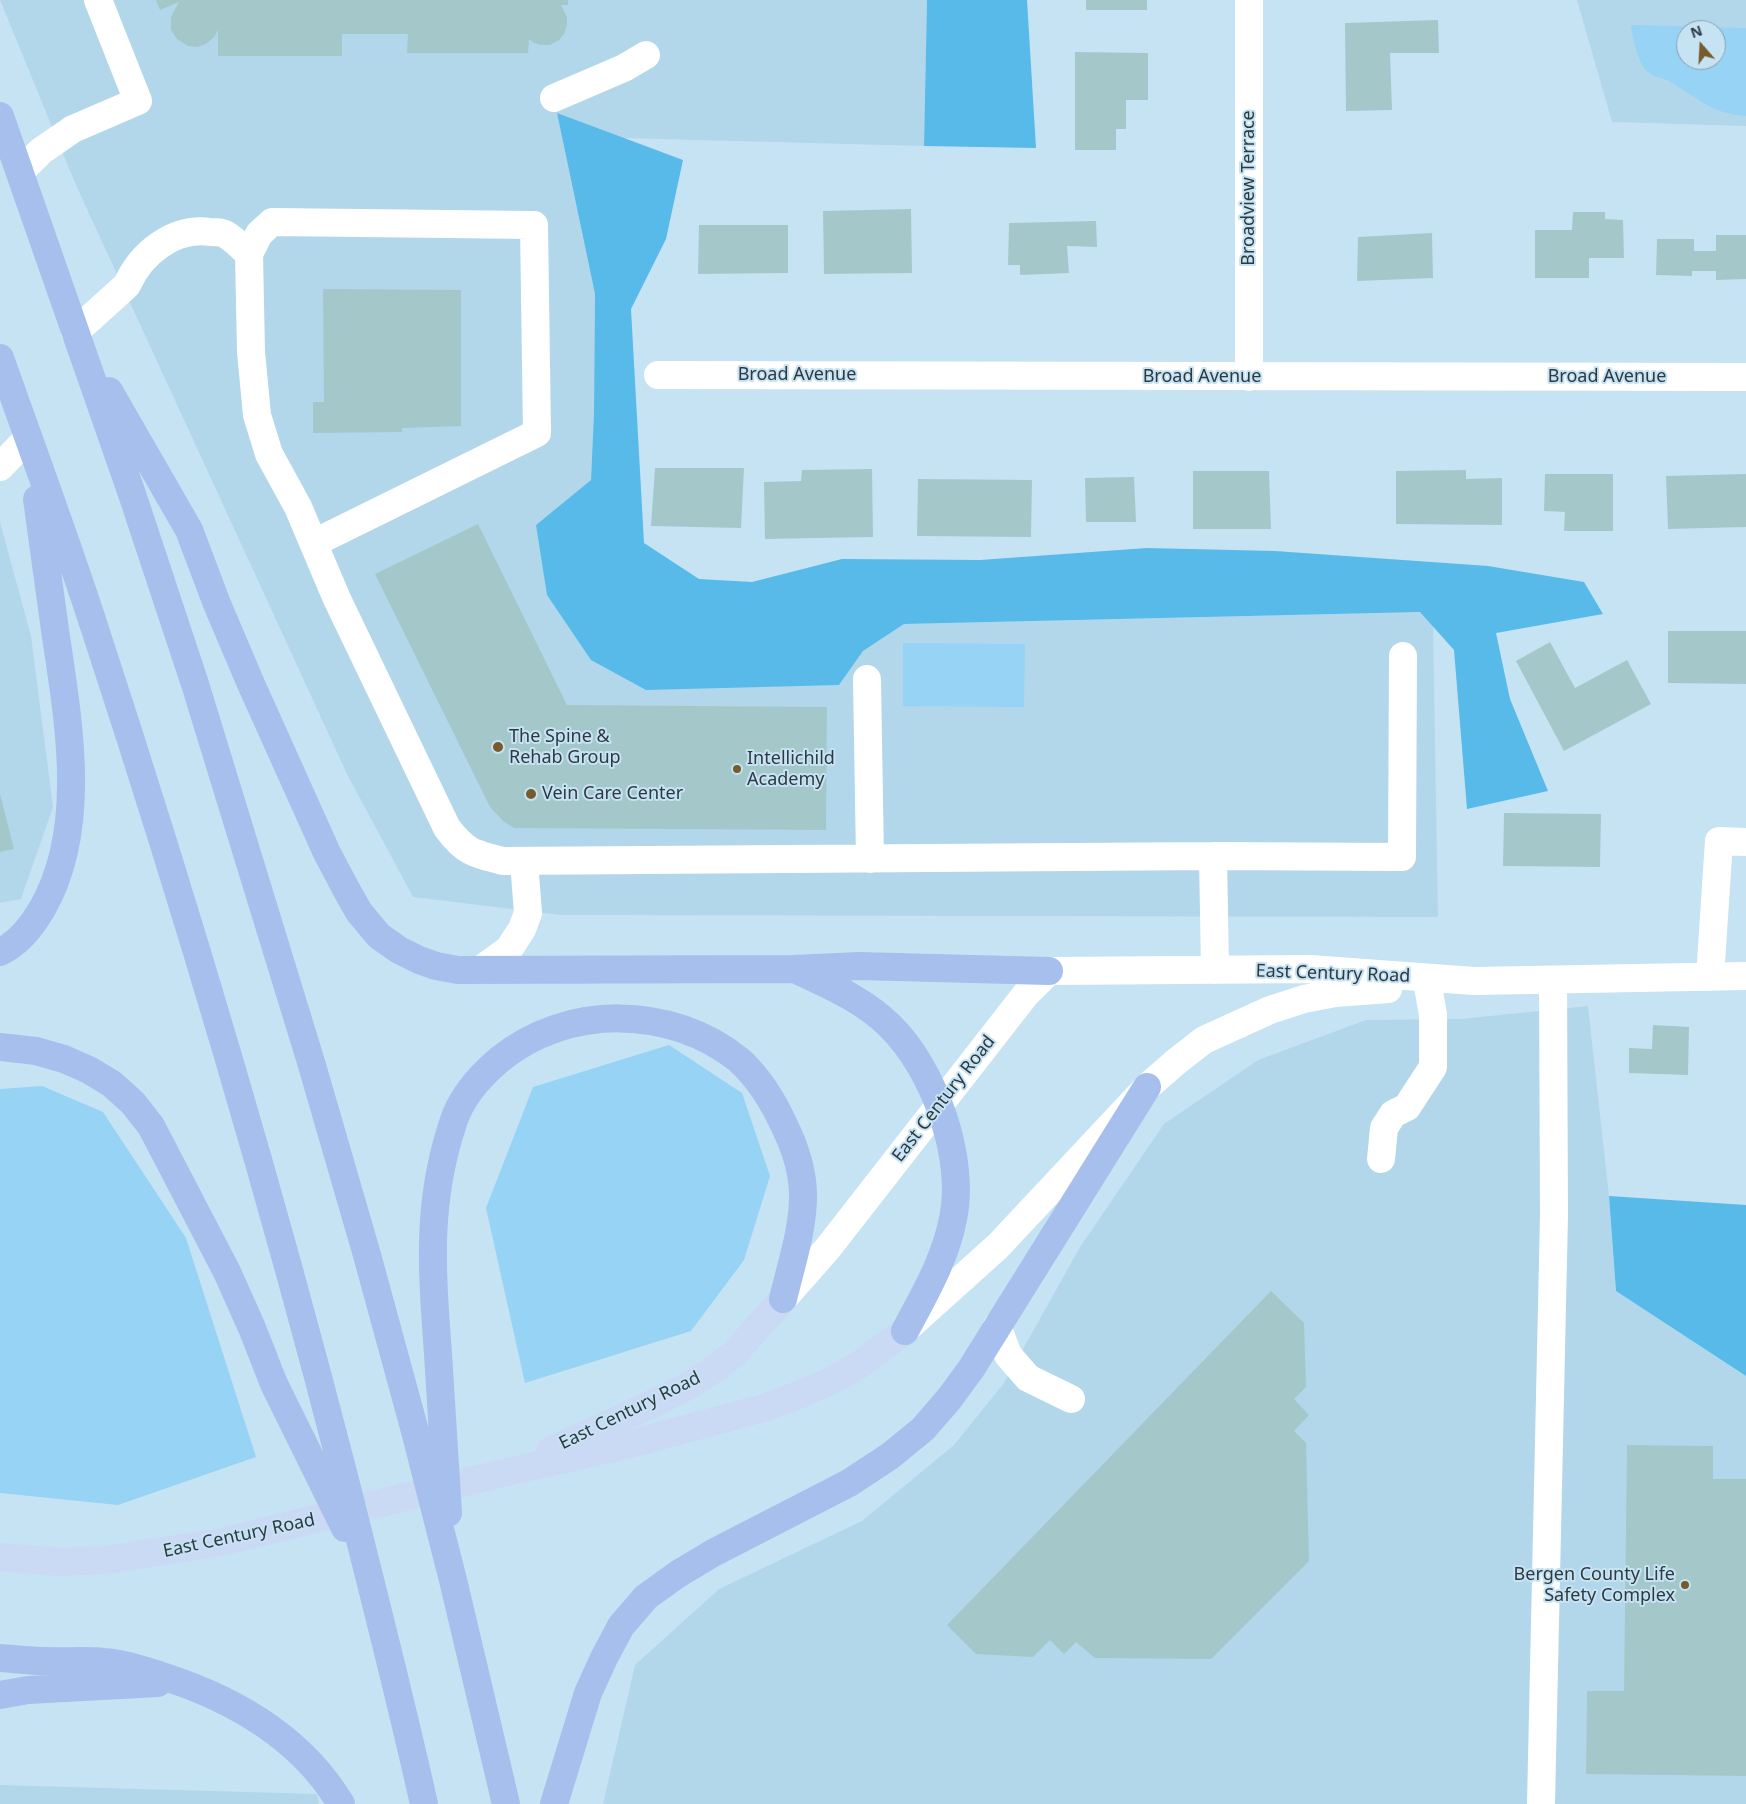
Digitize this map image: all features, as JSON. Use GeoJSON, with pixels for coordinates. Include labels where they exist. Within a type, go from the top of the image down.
{"type":"FeatureCollection","features":[{"type":"Feature","properties":{"kind":"highway"},"geometry":{"type":"LineString","coordinates":[[0,116],[132,494],[192,675],[300,1024],[367,1256],[453,1580],[506,1804]]}},
{"type":"Feature","properties":{"kind":"highway"},"geometry":{"type":"LineString","coordinates":[[75,332],[189,530],[217,604],[251,684],[327,853],[359,912],[379,936],[399,950],[436,966],[451,969],[480,970],[793,969],[859,966],[1050,971]]}},
{"type":"Feature","properties":{"kind":"highway"},"geometry":{"type":"LineString","coordinates":[[0,358],[92,620],[211,998],[270,1199],[370,1577],[424,1804]]}},
{"type":"Feature","properties":{"kind":"highway"},"geometry":{"type":"LineString","coordinates":[[0,952],[21,937],[34,922],[53,887],[63,856],[70,799],[71,764],[68,724],[28,438]]}},
{"type":"Feature","properties":{"kind":"highway"},"geometry":{"type":"LineString","coordinates":[[793,969],[842,992],[890,1026],[910,1050],[925,1074],[948,1134],[956,1190],[953,1218],[936,1271],[905,1331]]}},
{"type":"Feature","properties":{"kind":"highway"},"geometry":{"type":"LineString","coordinates":[[453,1580],[432,1281],[435,1198],[453,1121],[467,1094],[492,1066],[510,1051],[541,1033],[571,1024],[600,1019],[630,1018],[661,1023],[688,1031],[716,1045],[739,1061],[759,1081],[774,1105],[788,1134],[797,1162],[803,1191],[801,1221],[783,1299]]}},
{"type":"Feature","properties":{"kind":"highway"},"geometry":{"type":"LineString","coordinates":[[0,1047],[36,1051],[64,1059],[89,1070],[112,1084],[133,1103],[151,1126],[227,1272],[274,1384],[370,1577]]}},
{"type":"Feature","properties":{"kind":"highway"},"geometry":{"type":"LineString","coordinates":[[554,1804],[588,1693],[621,1626],[646,1597],[678,1574],[849,1483],[890,1456],[923,1429],[950,1400],[971,1369],[1147,1087]]}},
{"type":"Feature","properties":{"kind":"highway"},"geometry":{"type":"LineString","coordinates":[[0,1658],[104,1662],[144,1670],[182,1682],[249,1713],[279,1734],[307,1758],[341,1804]]}},
{"type":"Feature","properties":{"kind":"highway"},"geometry":{"type":"LineString","coordinates":[[0,1695],[28,1690],[182,1682]]}},
{"type":"Feature","properties":{"kind":"main road","name":"East Century Road"},"geometry":{"type":"LineString","coordinates":[[504,1473],[686,1387],[734,1354],[783,1299]]}},
{"type":"Feature","properties":{"kind":"main road","name":"East Century Road"},"geometry":{"type":"LineString","coordinates":[[0,1557],[58,1562],[106,1560],[221,1542],[285,1528],[504,1473],[634,1444],[767,1407],[801,1394],[833,1380],[860,1364],[905,1331]]}},
{"type":"Feature","properties":{"kind":"street"},"geometry":{"type":"LineString","coordinates":[[20,171],[41,151],[73,129],[138,101],[98,0]]}},
{"type":"Feature","properties":{"kind":"street","name":"Broadview Terrace"},"geometry":{"type":"LineString","coordinates":[[1248,0],[1249,377]]}},
{"type":"Feature","properties":{"kind":"street"},"geometry":{"type":"LineString","coordinates":[[554,98],[624,68],[646,55]]}},
{"type":"Feature","properties":{"kind":"street"},"geometry":{"type":"LineString","coordinates":[[314,543],[537,433],[534,225],[272,222],[259,234],[249,254],[251,352],[257,415],[269,454],[298,507],[337,599],[447,828],[459,843],[478,855],[503,861],[524,862],[1213,856],[1402,857],[1403,656]]}},
{"type":"Feature","properties":{"kind":"street"},"geometry":{"type":"LineString","coordinates":[[75,332],[127,285],[131,275],[150,252],[169,238],[200,230],[224,233],[249,254]]}},
{"type":"Feature","properties":{"kind":"street","name":"Broad Avenue"},"geometry":{"type":"LineString","coordinates":[[658,375],[1746,377]]}},
{"type":"Feature","properties":{"kind":"street"},"geometry":{"type":"LineString","coordinates":[[0,467],[28,438]]}},
{"type":"Feature","properties":{"kind":"street"},"geometry":{"type":"LineString","coordinates":[[866,679],[870,859]]}},
{"type":"Feature","properties":{"kind":"street"},"geometry":{"type":"LineString","coordinates":[[1710,977],[1719,841],[1746,842]]}},
{"type":"Feature","properties":{"kind":"street"},"geometry":{"type":"LineString","coordinates":[[1213,856],[1215,970]]}},
{"type":"Feature","properties":{"kind":"street"},"geometry":{"type":"LineString","coordinates":[[480,970],[510,949],[522,928],[528,913],[524,862]]}},
{"type":"Feature","properties":{"kind":"street","name":"East Century Road"},"geometry":{"type":"LineString","coordinates":[[783,1299],[828,1248],[1026,994],[1050,971],[1310,969],[1474,981],[1746,976]]}},
{"type":"Feature","properties":{"kind":"street"},"geometry":{"type":"LineString","coordinates":[[1541,1804],[1554,1215],[1553,980]]}},
{"type":"Feature","properties":{"kind":"street","name":"East Century Road"},"geometry":{"type":"LineString","coordinates":[[905,1331],[998,1246],[1147,1087],[1204,1040],[1270,1010],[1304,999],[1335,993],[1474,981]]}},
{"type":"Feature","properties":{"kind":"street"},"geometry":{"type":"LineString","coordinates":[[1381,1159],[1384,1128],[1393,1114],[1407,1107],[1433,1068],[1433,1014],[1428,986]]}},
{"type":"Feature","properties":{"kind":"street"},"geometry":{"type":"LineString","coordinates":[[997,1326],[1008,1355],[1028,1378],[1071,1399]]}},
{"type":"Feature","properties":{"kind":"shaded area"},"geometry":{"type":"Polygon","coordinates":[[[0,0],[927,0],[924,146],[621,138],[557,113],[595,294],[594,412],[591,480],[536,525],[839,685],[863,651],[904,624],[1420,612],[1433,623],[1438,917],[561,915],[413,897],[347,774],[75,183],[0,0]]]}},
{"type":"Feature","properties":{"kind":"shaded area"},"geometry":{"type":"Polygon","coordinates":[[[927,0],[1027,0],[1036,148],[924,146],[927,0]]]}},
{"type":"Feature","properties":{"kind":"shaded area"},"geometry":{"type":"Polygon","coordinates":[[[1577,0],[1746,0],[1746,126],[1612,122],[1577,0]]]}},
{"type":"Feature","properties":{"kind":"shaded area"},"geometry":{"type":"Polygon","coordinates":[[[1631,25],[1676,26],[1676,70],[1726,70],[1726,27],[1746,28],[1746,116],[1734,115],[1715,109],[1669,81],[1648,72],[1640,60],[1631,25]]]}},
{"type":"Feature","properties":{"kind":"shaded area"},"geometry":{"type":"Polygon","coordinates":[[[557,113],[683,160],[666,239],[631,309],[644,543],[699,579],[752,582],[842,559],[980,560],[1147,548],[1275,551],[1488,566],[1584,582],[1603,614],[1496,633],[1510,699],[1548,791],[1467,809],[1454,650],[1420,612],[904,624],[863,651],[839,685],[646,690],[591,660],[547,595],[536,525],[591,480],[594,412],[595,294],[557,113]]]}},
{"type":"Feature","properties":{"kind":"shaded area"},"geometry":{"type":"Polygon","coordinates":[[[0,522],[31,636],[53,807],[21,899],[0,903],[0,522]]]}},
{"type":"Feature","properties":{"kind":"shaded area"},"geometry":{"type":"Polygon","coordinates":[[[903,643],[1025,644],[1024,707],[903,706],[903,643]]]}},
{"type":"Feature","properties":{"kind":"shaded area"},"geometry":{"type":"Polygon","coordinates":[[[1588,1006],[1609,1196],[1616,1291],[1746,1376],[1746,1804],[603,1804],[635,1665],[719,1589],[862,1521],[954,1445],[1004,1383],[1080,1247],[1164,1124],[1258,1060],[1366,1020],[1460,1019],[1588,1006]]]}},
{"type":"Feature","properties":{"kind":"shaded area"},"geometry":{"type":"Polygon","coordinates":[[[669,1045],[742,1093],[770,1176],[744,1260],[691,1331],[525,1383],[486,1208],[533,1087],[669,1045]]]}},
{"type":"Feature","properties":{"kind":"shaded area"},"geometry":{"type":"Polygon","coordinates":[[[42,1086],[103,1112],[186,1238],[256,1457],[118,1505],[0,1493],[0,1089],[42,1086]]]}},
{"type":"Feature","properties":{"kind":"shaded area"},"geometry":{"type":"Polygon","coordinates":[[[1609,1196],[1746,1205],[1746,1376],[1616,1291],[1609,1196]]]}},
{"type":"Feature","properties":{"kind":"shaded area"},"geometry":{"type":"Polygon","coordinates":[[[0,1785],[317,1794],[319,1804],[0,1804],[0,1785]]]}},
{"type":"Feature","properties":{"kind":"building"},"geometry":{"type":"Polygon","coordinates":[[[156,0],[568,0],[568,5],[561,5],[567,17],[567,25],[564,34],[559,40],[550,45],[540,45],[529,39],[528,53],[407,53],[408,34],[342,34],[342,56],[218,56],[218,30],[214,37],[206,44],[198,47],[188,46],[177,39],[171,30],[171,17],[179,2],[160,10],[156,0]]]}},
{"type":"Feature","properties":{"kind":"building"},"geometry":{"type":"Polygon","coordinates":[[[1086,0],[1147,0],[1147,10],[1086,10],[1086,0]]]}},
{"type":"Feature","properties":{"kind":"building"},"geometry":{"type":"Polygon","coordinates":[[[1438,20],[1439,53],[1390,53],[1392,110],[1346,111],[1345,23],[1438,20]]]}},
{"type":"Feature","properties":{"kind":"building"},"geometry":{"type":"Polygon","coordinates":[[[1075,52],[1148,53],[1148,100],[1126,100],[1126,129],[1116,129],[1116,150],[1075,150],[1075,52]]]}},
{"type":"Feature","properties":{"kind":"building"},"geometry":{"type":"Polygon","coordinates":[[[911,209],[912,273],[824,274],[823,211],[911,209]]]}},
{"type":"Feature","properties":{"kind":"building"},"geometry":{"type":"Polygon","coordinates":[[[1573,212],[1605,212],[1605,219],[1623,220],[1624,258],[1589,258],[1589,278],[1535,278],[1535,230],[1572,230],[1573,212]]]}},
{"type":"Feature","properties":{"kind":"building"},"geometry":{"type":"Polygon","coordinates":[[[1096,221],[1097,247],[1067,246],[1069,273],[1020,275],[1020,265],[1008,265],[1009,223],[1096,221]]]}},
{"type":"Feature","properties":{"kind":"building"},"geometry":{"type":"Polygon","coordinates":[[[699,225],[788,225],[788,273],[698,274],[699,225]]]}},
{"type":"Feature","properties":{"kind":"building"},"geometry":{"type":"Polygon","coordinates":[[[1432,233],[1433,278],[1357,281],[1358,237],[1432,233]]]}},
{"type":"Feature","properties":{"kind":"building"},"geometry":{"type":"Polygon","coordinates":[[[1716,235],[1746,235],[1746,279],[1716,280],[1716,271],[1692,271],[1692,276],[1656,275],[1657,239],[1694,239],[1694,251],[1716,251],[1716,235]]]}},
{"type":"Feature","properties":{"kind":"building"},"geometry":{"type":"Polygon","coordinates":[[[323,289],[461,290],[461,426],[402,428],[402,432],[313,433],[313,402],[324,402],[323,289]]]}},
{"type":"Feature","properties":{"kind":"building"},"geometry":{"type":"Polygon","coordinates":[[[655,468],[744,468],[741,528],[651,526],[655,468]]]}},
{"type":"Feature","properties":{"kind":"building"},"geometry":{"type":"Polygon","coordinates":[[[872,469],[873,537],[765,539],[764,482],[801,481],[802,470],[872,469]]]}},
{"type":"Feature","properties":{"kind":"building"},"geometry":{"type":"Polygon","coordinates":[[[1466,470],[1466,479],[1502,478],[1502,525],[1396,524],[1396,471],[1466,470]]]}},
{"type":"Feature","properties":{"kind":"building"},"geometry":{"type":"Polygon","coordinates":[[[1193,471],[1269,471],[1271,529],[1193,529],[1193,471]]]}},
{"type":"Feature","properties":{"kind":"building"},"geometry":{"type":"Polygon","coordinates":[[[1545,474],[1613,474],[1613,531],[1564,531],[1565,512],[1544,511],[1545,474]]]}},
{"type":"Feature","properties":{"kind":"building"},"geometry":{"type":"Polygon","coordinates":[[[1746,474],[1746,527],[1668,529],[1666,476],[1746,474]]]}},
{"type":"Feature","properties":{"kind":"building"},"geometry":{"type":"Polygon","coordinates":[[[1134,477],[1136,522],[1086,522],[1085,478],[1134,477]]]}},
{"type":"Feature","properties":{"kind":"building"},"geometry":{"type":"Polygon","coordinates":[[[918,479],[1032,480],[1031,537],[917,536],[918,479]]]}},
{"type":"Feature","properties":{"kind":"building"},"geometry":{"type":"Polygon","coordinates":[[[478,524],[567,705],[827,707],[826,830],[514,828],[503,821],[490,807],[375,574],[478,524]]]}},
{"type":"Feature","properties":{"kind":"building"},"geometry":{"type":"Polygon","coordinates":[[[1668,631],[1746,631],[1746,684],[1668,683],[1668,631]]]}},
{"type":"Feature","properties":{"kind":"building"},"geometry":{"type":"Polygon","coordinates":[[[1550,642],[1575,688],[1627,660],[1651,704],[1564,751],[1516,661],[1550,642]]]}},
{"type":"Feature","properties":{"kind":"building"},"geometry":{"type":"Polygon","coordinates":[[[0,794],[14,849],[0,852],[0,794]]]}},
{"type":"Feature","properties":{"kind":"building"},"geometry":{"type":"Polygon","coordinates":[[[1504,813],[1601,814],[1600,867],[1503,866],[1504,813]]]}},
{"type":"Feature","properties":{"kind":"building"},"geometry":{"type":"Polygon","coordinates":[[[1653,1025],[1689,1027],[1688,1075],[1629,1073],[1629,1048],[1652,1049],[1653,1025]]]}},
{"type":"Feature","properties":{"kind":"building"},"geometry":{"type":"Polygon","coordinates":[[[1271,1291],[1304,1323],[1306,1387],[1294,1399],[1309,1415],[1294,1431],[1306,1443],[1309,1561],[1211,1659],[1095,1658],[1076,1642],[1064,1654],[1050,1640],[1033,1657],[976,1654],[947,1625],[1271,1291]]]}},
{"type":"Feature","properties":{"kind":"building","name":"Bergen County Life Safety Complex"},"geometry":{"type":"Polygon","coordinates":[[[1627,1445],[1713,1446],[1713,1479],[1746,1479],[1746,1776],[1586,1774],[1587,1691],[1624,1691],[1627,1445]]]}},
{"type":"Feature","properties":{"kind":"place","name":"The Spine & Rehab Group"},"geometry":{"type":"Point","coordinates":[498,747]}},
{"type":"Feature","properties":{"kind":"place","name":"Intellichild Academy"},"geometry":{"type":"Point","coordinates":[737,769]}},
{"type":"Feature","properties":{"kind":"place","name":"Vein Care Center"},"geometry":{"type":"Point","coordinates":[531,794]}},
{"type":"Feature","properties":{"kind":"place","name":"Bergen County Life Safety Complex"},"geometry":{"type":"Point","coordinates":[1685,1585]}}]}
